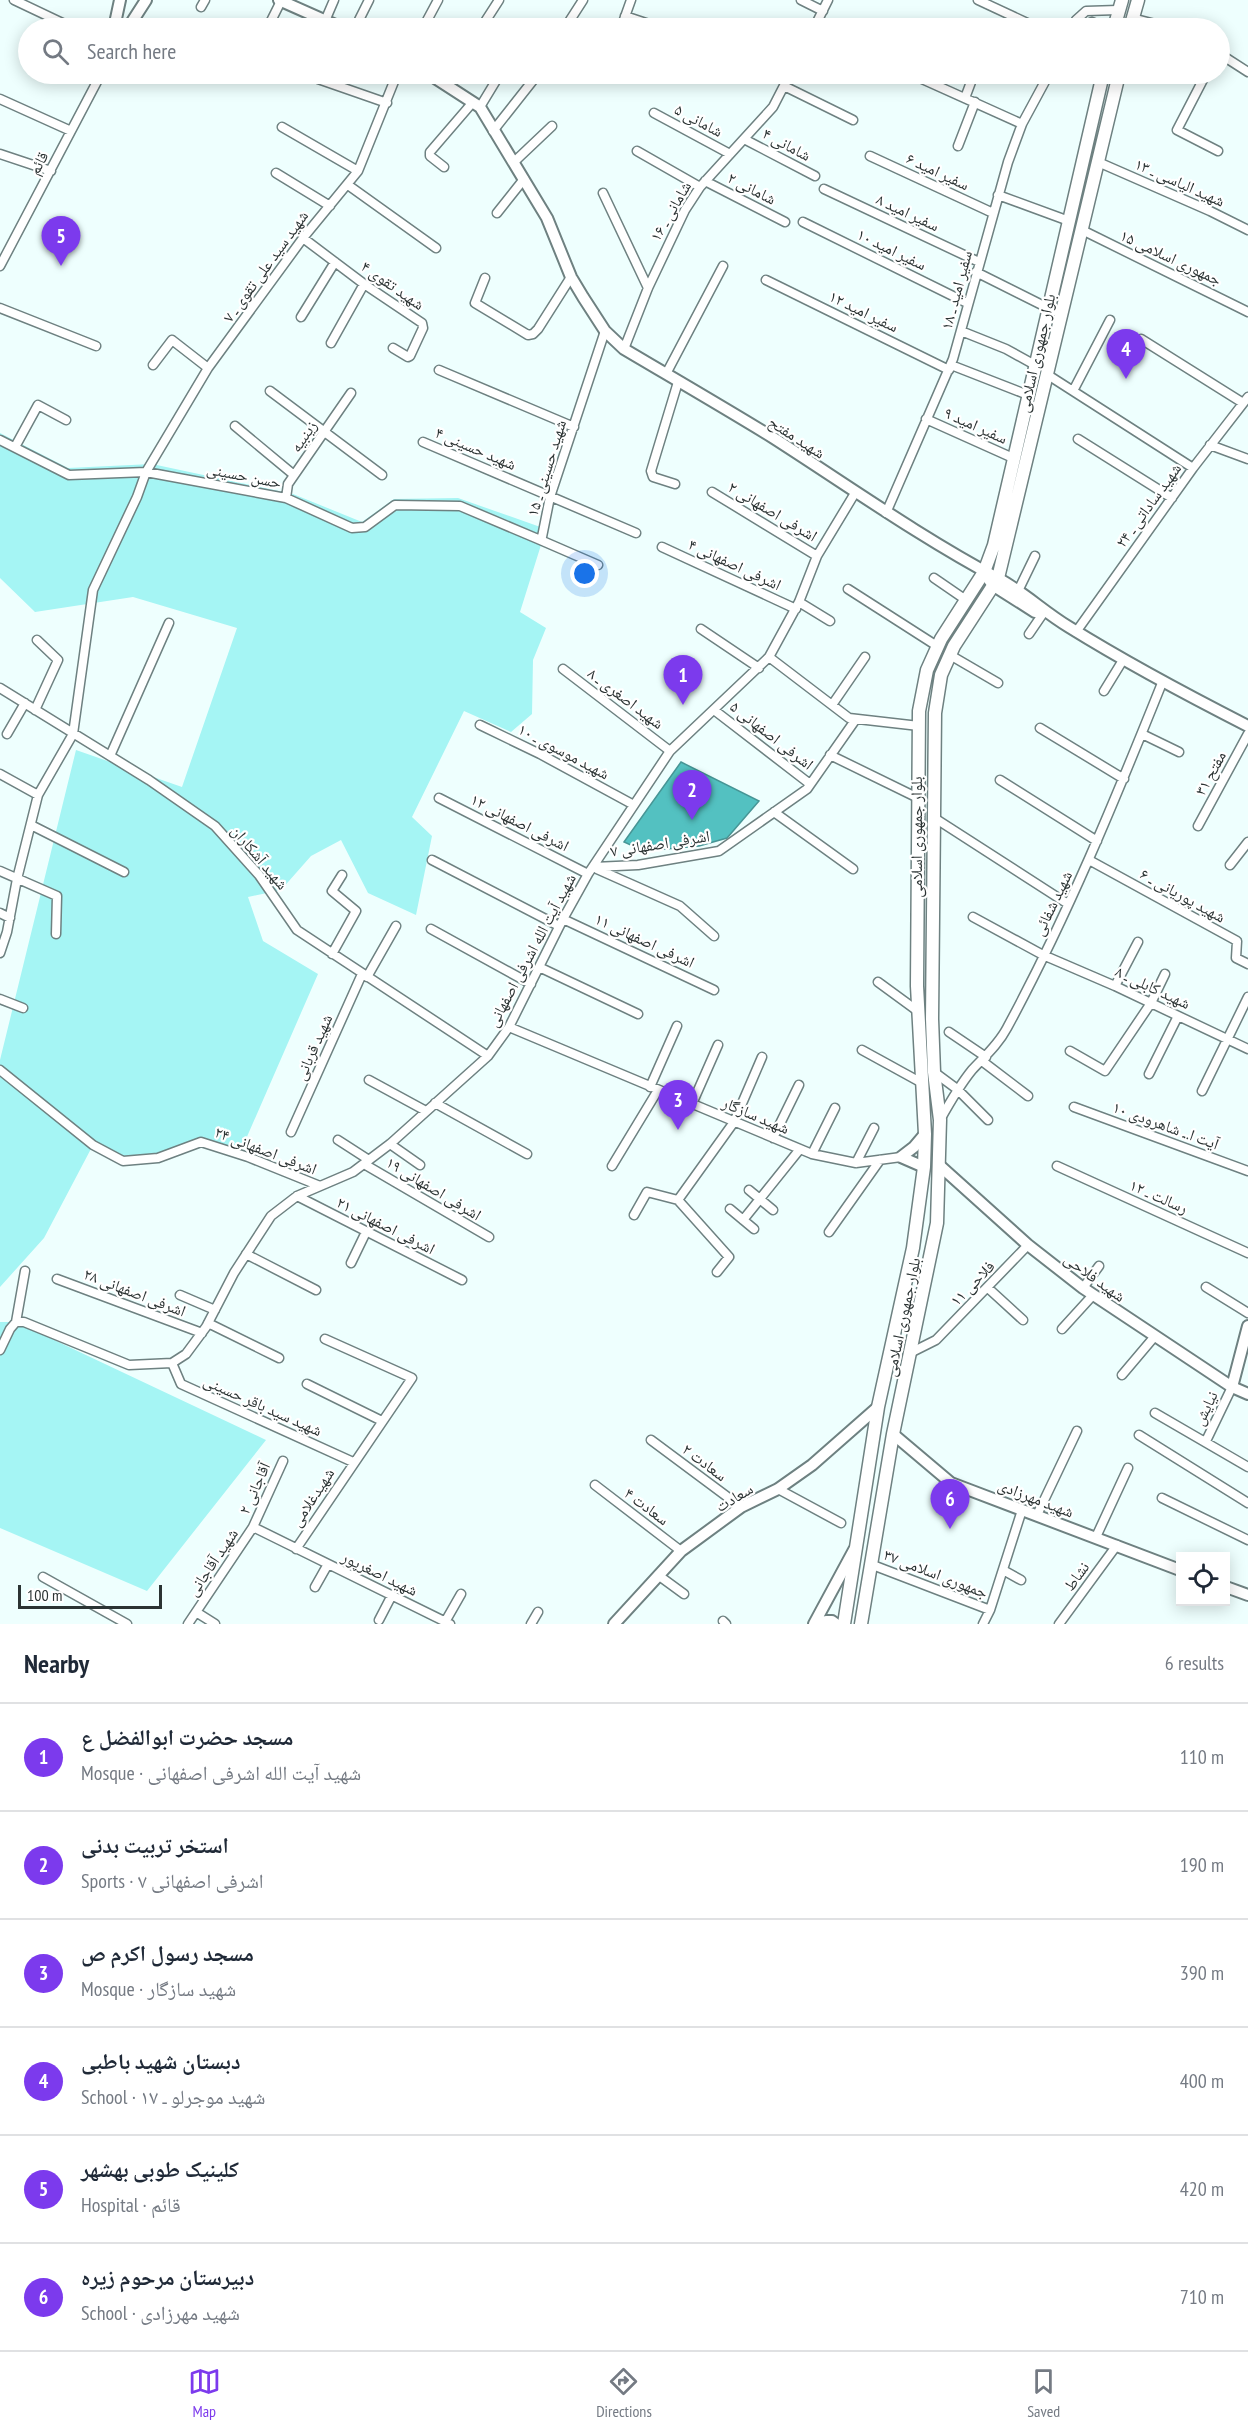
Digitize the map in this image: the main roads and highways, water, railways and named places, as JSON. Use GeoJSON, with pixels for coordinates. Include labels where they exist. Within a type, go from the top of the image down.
{"type":"FeatureCollection","features":[{"type":"Feature","properties":{"kind":"main road"},"geometry":{"type":"LineString","coordinates":[[1133,18],[1138,0]]}},
{"type":"Feature","properties":{"kind":"main road","name":"بلوار جمهوری اسلامی"},"geometry":{"type":"LineString","coordinates":[[844,1624],[878,1407],[913,1248],[924,1167],[925,1134],[917,986],[918,775],[919,726],[927,670],[937,646],[984,572],[994,545],[1100,84]]}},
{"type":"Feature","properties":{"kind":"main road","name":"بلوار جمهوری اسلامی"},"geometry":{"type":"LineString","coordinates":[[861,1624],[893,1434],[912,1352],[937,1223],[940,1120],[934,1072],[934,713],[941,675],[950,655],[996,582],[1048,375],[1116,84]]}},
{"type":"Feature","properties":{"kind":"main road"},"geometry":{"type":"LineString","coordinates":[[918,775],[933,776]]}},
{"type":"Feature","properties":{"kind":"main road"},"geometry":{"type":"LineString","coordinates":[[917,986],[933,986]]}},
{"type":"Feature","properties":{"kind":"main road"},"geometry":{"type":"LineString","coordinates":[[916,1219],[922,1225],[937,1223]]}},
{"type":"Feature","properties":{"kind":"main road"},"geometry":{"type":"LineString","coordinates":[[913,1248],[920,1243],[928,1247],[932,1254]]}},
{"type":"Feature","properties":{"kind":"main road"},"geometry":{"type":"LineString","coordinates":[[870,1468],[878,1476],[884,1475],[888,1470]]}},
{"type":"Feature","properties":{"kind":"main road"},"geometry":{"type":"LineString","coordinates":[[864,1502],[868,1497],[875,1497],[880,1501],[882,1507]]}},
{"type":"Feature","properties":{"kind":"place","name":"کلینیک طوبی بهشهر"},"geometry":{"type":"Point","coordinates":[61,266]}},
{"type":"Feature","properties":{"kind":"place","name":"دبستان شهید باطبی"},"geometry":{"type":"Point","coordinates":[1126,379]}},
{"type":"Feature","properties":{"kind":"place","name":"مسجد حضرت ابوالفضل ع"},"geometry":{"type":"Point","coordinates":[683,705]}},
{"type":"Feature","properties":{"kind":"place","name":"استخر تربیت بدنی"},"geometry":{"type":"Point","coordinates":[692,820]}},
{"type":"Feature","properties":{"kind":"place","name":"مسجد رسول اکرم ص"},"geometry":{"type":"Point","coordinates":[678,1130]}},
{"type":"Feature","properties":{"kind":"place","name":"دبیرستان مرحوم زیره"},"geometry":{"type":"Point","coordinates":[950,1529]}}]}
